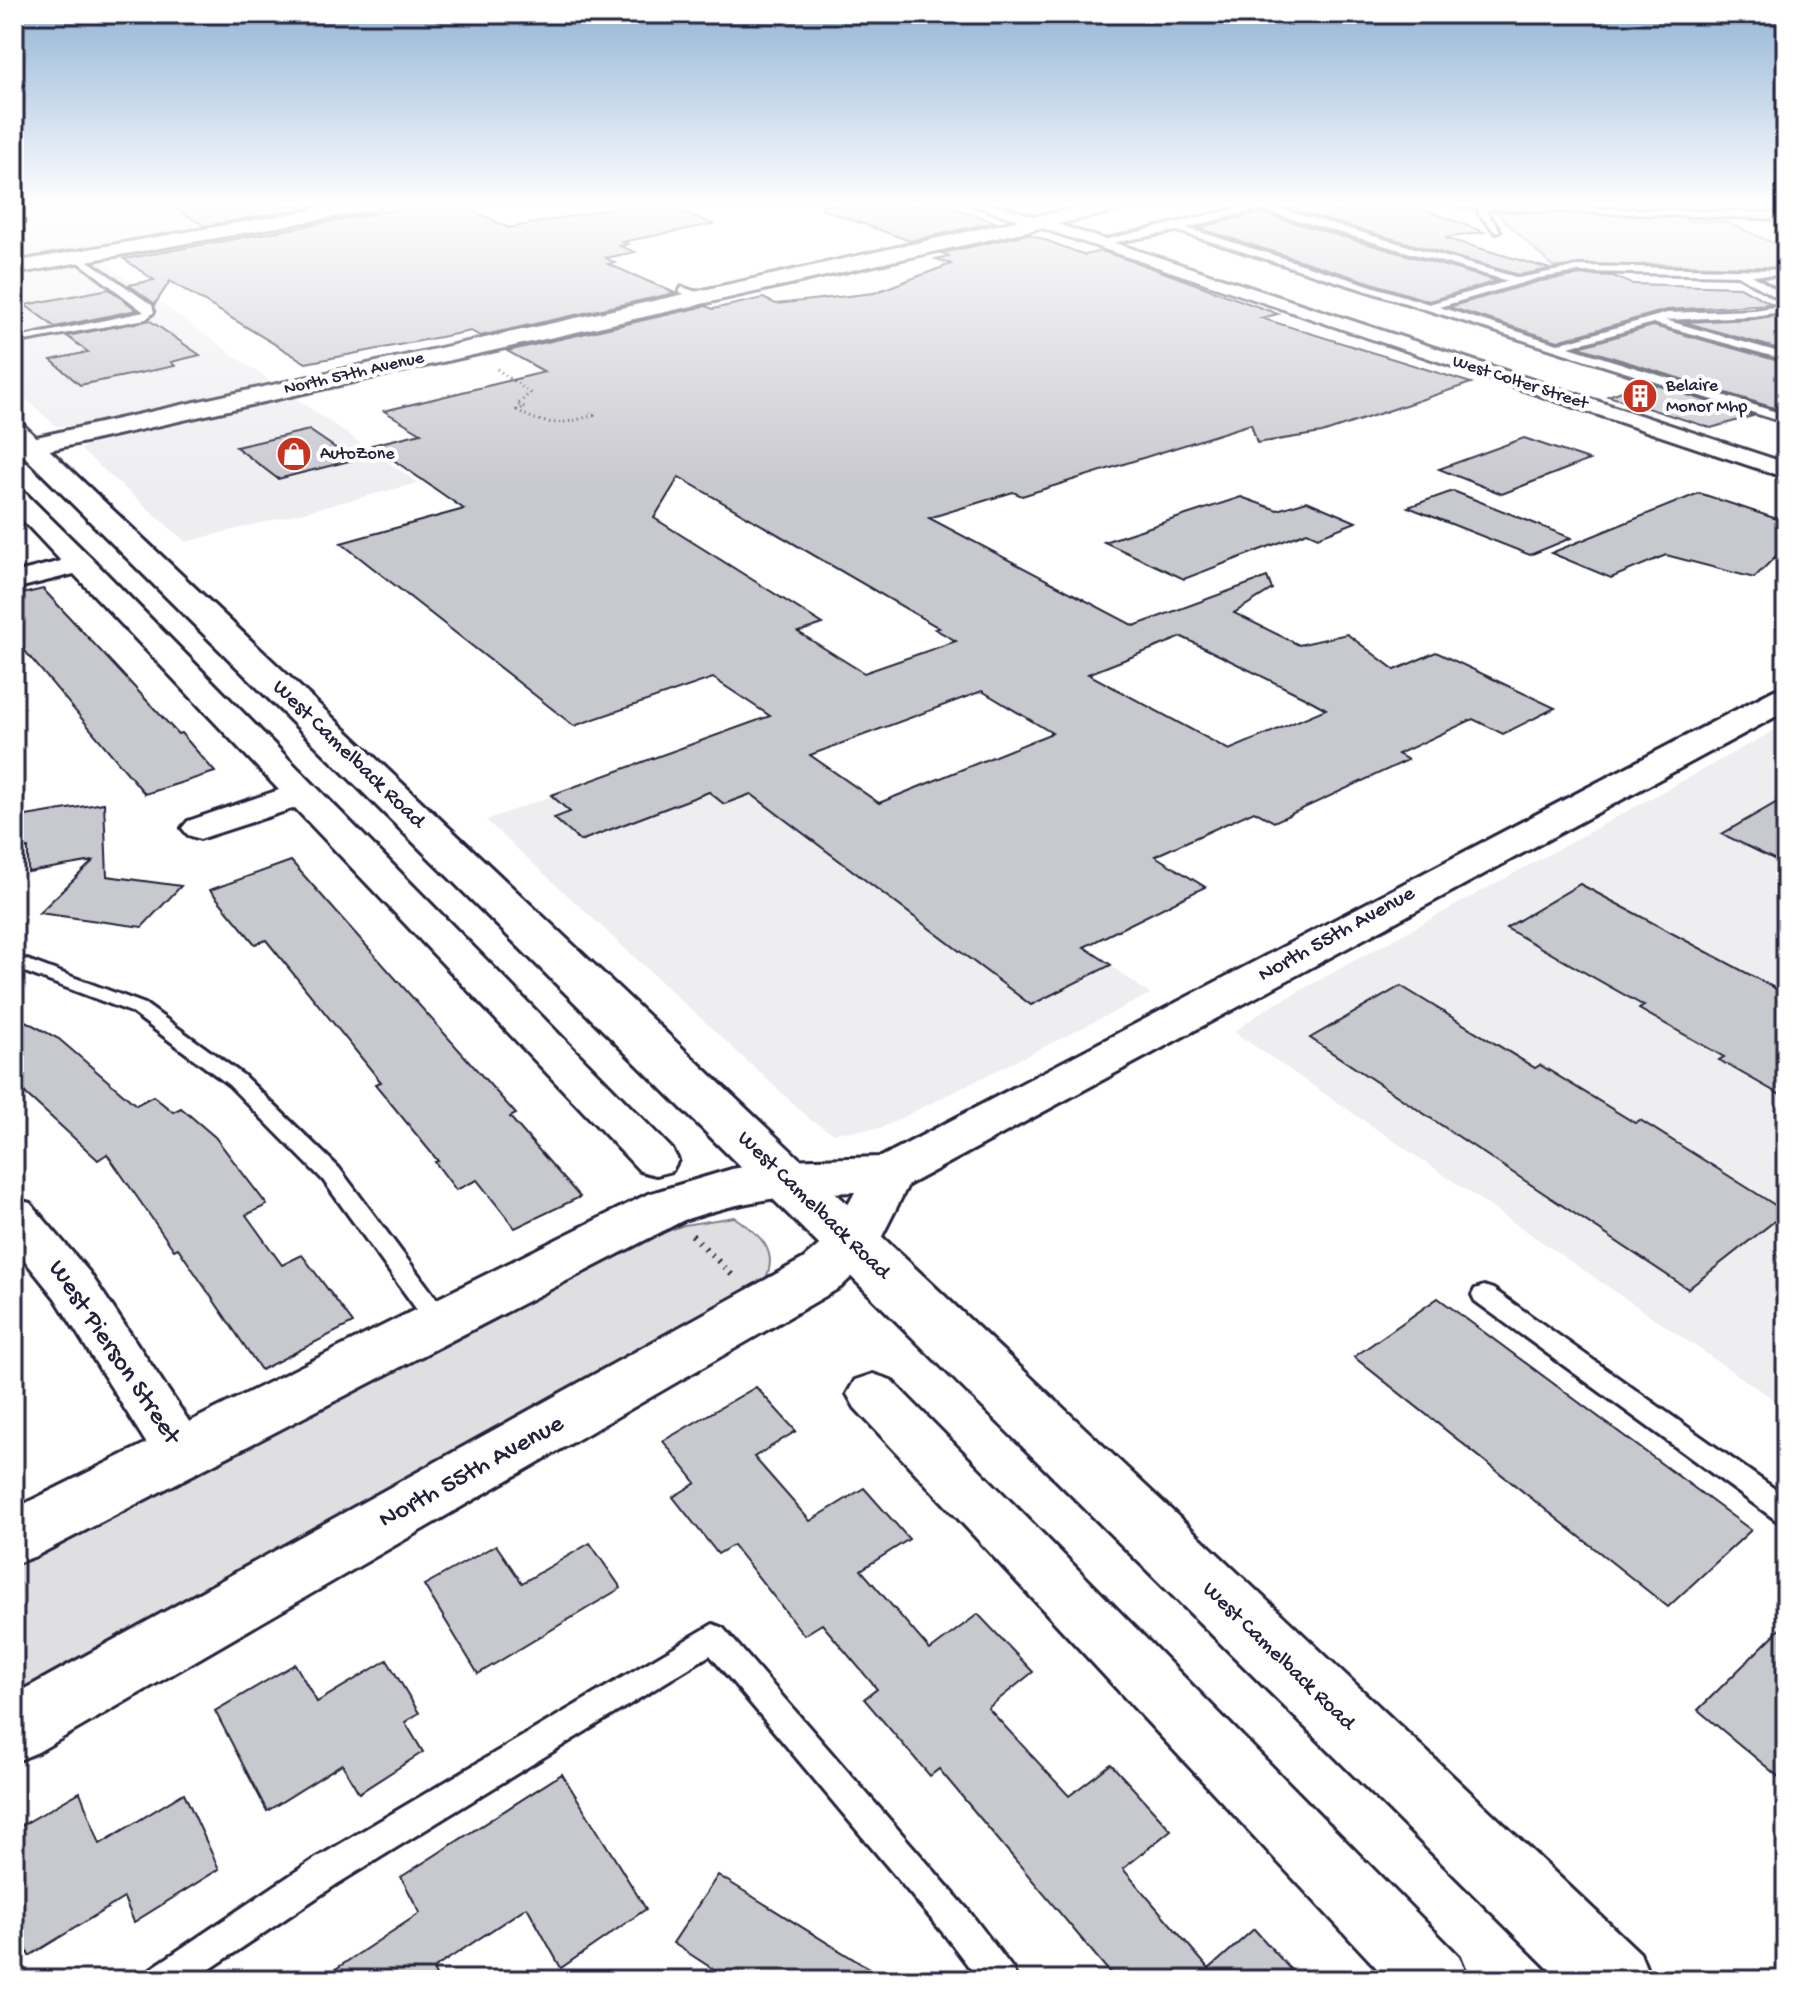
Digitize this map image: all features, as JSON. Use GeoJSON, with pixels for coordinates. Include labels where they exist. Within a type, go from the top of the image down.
{"type":"FeatureCollection","features":[{"type":"Feature","properties":{"kind":"street","name":"North 57th Avenue"},"geometry":{"type":"LineString","coordinates":[[19,443],[669,298]]}},
{"type":"Feature","properties":{"kind":"street","name":"West Colter Street"},"geometry":{"type":"LineString","coordinates":[[1263,298],[1786,471]]}},
{"type":"Feature","properties":{"kind":"street","name":"West Camelback Road"},"geometry":{"type":"LineString","coordinates":[[19,443],[1613,1980]]}},
{"type":"Feature","properties":{"kind":"street"},"geometry":{"type":"LineString","coordinates":[[14,496],[656,1160]]}},
{"type":"Feature","properties":{"kind":"street"},"geometry":{"type":"LineString","coordinates":[[14,581],[81,564]]}},
{"type":"Feature","properties":{"kind":"street","name":"North 55th Avenue"},"geometry":{"type":"LineString","coordinates":[[14,1538],[666,1207],[732,1186],[783,1177],[889,1174],[1786,697]]}},
{"type":"Feature","properties":{"kind":"street"},"geometry":{"type":"LineString","coordinates":[[200,828],[302,794]]}},
{"type":"Feature","properties":{"kind":"street","name":"North 55th Avenue"},"geometry":{"type":"LineString","coordinates":[[14,1730],[766,1308],[822,1273],[853,1245],[889,1174]]}},
{"type":"Feature","properties":{"kind":"street","name":"West Pierson Street"},"geometry":{"type":"LineString","coordinates":[[14,1215],[72,1285],[181,1453]]}},
{"type":"Feature","properties":{"kind":"street"},"geometry":{"type":"LineString","coordinates":[[873,1394],[1435,1980]]}},
{"type":"Feature","properties":{"kind":"lane"},"geometry":{"type":"LineString","coordinates":[[23,340],[146,316],[148,307],[136,298]]}},
{"type":"Feature","properties":{"kind":"lane"},"geometry":{"type":"LineString","coordinates":[[1394,298],[1786,419]]}},
{"type":"Feature","properties":{"kind":"lane"},"geometry":{"type":"LineString","coordinates":[[1425,308],[1458,298]]}},
{"type":"Feature","properties":{"kind":"lane"},"geometry":{"type":"LineString","coordinates":[[1555,348],[1649,319],[1786,308]]}},
{"type":"Feature","properties":{"kind":"lane"},"geometry":{"type":"LineString","coordinates":[[1649,319],[1786,357]]}},
{"type":"Feature","properties":{"kind":"lane"},"geometry":{"type":"LineString","coordinates":[[14,961],[138,1008],[236,1080],[331,1174],[439,1321]]}},
{"type":"Feature","properties":{"kind":"lane"},"geometry":{"type":"LineString","coordinates":[[1484,1295],[1786,1512]]}},
{"type":"Feature","properties":{"kind":"lane"},"geometry":{"type":"LineString","coordinates":[[164,1980],[325,1872],[713,1637],[956,1922],[1000,1980]]}},
{"type":"Feature","properties":{"kind":"path"},"geometry":{"type":"LineString","coordinates":[[497,368],[530,393],[517,405],[525,407],[517,410],[540,426],[553,427],[594,415],[590,413]]}},
{"type":"Feature","properties":{"kind":"path"},"geometry":{"type":"LineString","coordinates":[[690,1232],[745,1288]]}},
{"type":"Feature","properties":{"kind":"shaded area"},"geometry":{"type":"Polygon","coordinates":[[[14,298],[154,298],[274,384],[90,425],[56,426],[14,388],[14,298]]]}},
{"type":"Feature","properties":{"kind":"shaded area"},"geometry":{"type":"Polygon","coordinates":[[[291,395],[418,483],[186,542],[81,450],[89,442],[104,437],[291,395]]]}},
{"type":"Feature","properties":{"kind":"shaded area"},"geometry":{"type":"Polygon","coordinates":[[[760,720],[1150,994],[881,1128],[833,1133],[812,1121],[486,820],[760,720]]]}},
{"type":"Feature","properties":{"kind":"shaded area"},"geometry":{"type":"Polygon","coordinates":[[[1786,724],[1786,1408],[1234,1032],[1263,1011],[1786,724]]]}},
{"type":"Feature","properties":{"kind":"shaded area"},"geometry":{"type":"Polygon","coordinates":[[[734,1217],[759,1237],[769,1252],[769,1271],[764,1282],[14,1701],[14,1562],[649,1238],[684,1225],[734,1217]]]}},
{"type":"Feature","properties":{"kind":"building"},"geometry":{"type":"Polygon","coordinates":[[[61,298],[121,298],[137,310],[55,327],[25,305],[61,298]]]}},
{"type":"Feature","properties":{"kind":"building"},"geometry":{"type":"Polygon","coordinates":[[[198,298],[652,298],[480,336],[471,331],[306,363],[198,298]]]}},
{"type":"Feature","properties":{"kind":"building"},"geometry":{"type":"Polygon","coordinates":[[[763,298],[776,304],[829,298],[1234,298],[1278,314],[1261,318],[1471,383],[1322,433],[1257,443],[1251,424],[1022,496],[1013,492],[929,518],[1134,626],[1267,577],[1272,589],[1234,613],[1299,645],[1347,634],[1395,670],[1436,652],[1555,708],[1503,734],[1473,719],[1398,754],[1408,760],[1274,822],[1254,811],[1155,856],[1205,887],[1084,947],[1111,965],[1031,1005],[751,794],[724,804],[709,792],[580,841],[554,818],[570,812],[551,795],[770,716],[713,678],[574,726],[341,543],[464,509],[372,445],[421,433],[384,411],[545,372],[507,351],[706,306],[713,309],[763,298]],[[679,477],[654,518],[823,624],[798,632],[864,673],[956,641],[935,629],[939,628],[679,477]],[[1182,637],[1088,674],[1229,750],[1326,709],[1304,697],[1182,637]],[[982,691],[810,755],[879,803],[1052,733],[982,691]]]}},
{"type":"Feature","properties":{"kind":"building"},"geometry":{"type":"Polygon","coordinates":[[[1480,298],[1761,298],[1772,304],[1666,310],[1558,341],[1449,307],[1480,298]]]}},
{"type":"Feature","properties":{"kind":"building"},"geometry":{"type":"Polygon","coordinates":[[[1786,314],[1786,351],[1684,322],[1754,319],[1786,314]]]}},
{"type":"Feature","properties":{"kind":"building"},"geometry":{"type":"Polygon","coordinates":[[[149,320],[200,355],[171,362],[175,366],[80,385],[51,360],[88,352],[67,336],[149,320]]]}},
{"type":"Feature","properties":{"kind":"building"},"geometry":{"type":"Polygon","coordinates":[[[1653,326],[1786,363],[1786,403],[1774,408],[1579,347],[1653,326]]]}},
{"type":"Feature","properties":{"kind":"building"},"geometry":{"type":"Polygon","coordinates":[[[1647,382],[1753,416],[1711,428],[1608,396],[1647,382]]]}},
{"type":"Feature","properties":{"kind":"building","name":"AutoZone"},"geometry":{"type":"Polygon","coordinates":[[[309,430],[353,460],[278,479],[236,447],[309,430]]]}},
{"type":"Feature","properties":{"kind":"building"},"geometry":{"type":"Polygon","coordinates":[[[1524,438],[1589,460],[1502,494],[1439,469],[1524,438]]]}},
{"type":"Feature","properties":{"kind":"building"},"geometry":{"type":"Polygon","coordinates":[[[1453,491],[1571,538],[1530,555],[1408,507],[1453,491]]]}},
{"type":"Feature","properties":{"kind":"building"},"geometry":{"type":"Polygon","coordinates":[[[1699,493],[1786,522],[1786,546],[1754,578],[1666,555],[1611,578],[1551,553],[1699,493]]]}},
{"type":"Feature","properties":{"kind":"building"},"geometry":{"type":"Polygon","coordinates":[[[1241,497],[1277,510],[1307,501],[1356,522],[1318,537],[1307,532],[1184,579],[1104,542],[1241,497]]]}},
{"type":"Feature","properties":{"kind":"building"},"geometry":{"type":"Polygon","coordinates":[[[43,589],[215,772],[145,794],[14,638],[14,596],[43,589]]]}},
{"type":"Feature","properties":{"kind":"building"},"geometry":{"type":"Polygon","coordinates":[[[1786,797],[1786,865],[1722,834],[1786,797]]]}},
{"type":"Feature","properties":{"kind":"building"},"geometry":{"type":"Polygon","coordinates":[[[104,803],[107,876],[181,886],[142,927],[39,913],[93,861],[28,872],[28,848],[14,851],[14,818],[104,803]]]}},
{"type":"Feature","properties":{"kind":"building"},"geometry":{"type":"Polygon","coordinates":[[[291,861],[516,1114],[510,1117],[580,1197],[515,1228],[477,1180],[456,1190],[435,1162],[438,1161],[375,1084],[381,1082],[266,940],[255,944],[210,890],[291,861]]]}},
{"type":"Feature","properties":{"kind":"building"},"geometry":{"type":"Polygon","coordinates":[[[1580,884],[1786,994],[1786,1098],[1719,1060],[1724,1057],[1639,1009],[1644,1006],[1506,928],[1580,884]]]}},
{"type":"Feature","properties":{"kind":"building"},"geometry":{"type":"Polygon","coordinates":[[[1401,986],[1535,1068],[1540,1065],[1635,1123],[1640,1120],[1786,1212],[1688,1289],[1310,1038],[1401,986]]]}},
{"type":"Feature","properties":{"kind":"building"},"geometry":{"type":"Polygon","coordinates":[[[14,1015],[59,1039],[136,1105],[153,1096],[173,1112],[181,1108],[215,1137],[267,1205],[246,1215],[282,1265],[302,1255],[353,1323],[261,1370],[178,1248],[174,1250],[107,1154],[98,1160],[14,1083],[14,1015]]]}},
{"type":"Feature","properties":{"kind":"building"},"geometry":{"type":"Polygon","coordinates":[[[1438,1298],[1751,1530],[1668,1607],[1354,1357],[1438,1298]]]}},
{"type":"Feature","properties":{"kind":"building"},"geometry":{"type":"Polygon","coordinates":[[[756,1387],[796,1431],[754,1457],[810,1521],[864,1488],[909,1539],[861,1570],[930,1650],[978,1614],[1033,1672],[988,1708],[1069,1796],[1111,1764],[1171,1830],[1123,1869],[1209,1969],[1254,1929],[1300,1980],[1116,1980],[939,1769],[930,1776],[864,1699],[877,1689],[822,1624],[804,1635],[733,1545],[718,1554],[673,1497],[696,1483],[663,1441],[756,1387]]]}},
{"type":"Feature","properties":{"kind":"building"},"geometry":{"type":"Polygon","coordinates":[[[590,1543],[621,1588],[478,1674],[424,1585],[496,1545],[522,1583],[590,1543]]]}},
{"type":"Feature","properties":{"kind":"building"},"geometry":{"type":"Polygon","coordinates":[[[1786,1623],[1786,1783],[1698,1710],[1786,1623]]]}},
{"type":"Feature","properties":{"kind":"building"},"geometry":{"type":"Polygon","coordinates":[[[387,1660],[419,1713],[405,1722],[423,1752],[359,1793],[342,1764],[267,1811],[215,1711],[295,1664],[317,1702],[387,1660]]]}},
{"type":"Feature","properties":{"kind":"building"},"geometry":{"type":"Polygon","coordinates":[[[562,1774],[646,1909],[561,1968],[527,1907],[433,1969],[438,1980],[319,1980],[420,1913],[401,1877],[562,1774]]]}},
{"type":"Feature","properties":{"kind":"building"},"geometry":{"type":"Polygon","coordinates":[[[80,1792],[100,1844],[184,1793],[219,1869],[134,1922],[124,1898],[29,1956],[14,1915],[14,1830],[80,1792]]]}},
{"type":"Feature","properties":{"kind":"building"},"geometry":{"type":"Polygon","coordinates":[[[718,1875],[887,1980],[730,1980],[673,1943],[718,1875]]]}},
{"type":"Feature","properties":{"kind":"place","name":"Belaire Monor Mhp"},"geometry":{"type":"Point","coordinates":[1640,396]}},
{"type":"Feature","properties":{"kind":"place","name":"AutoZone"},"geometry":{"type":"Point","coordinates":[294,454]}}]}
